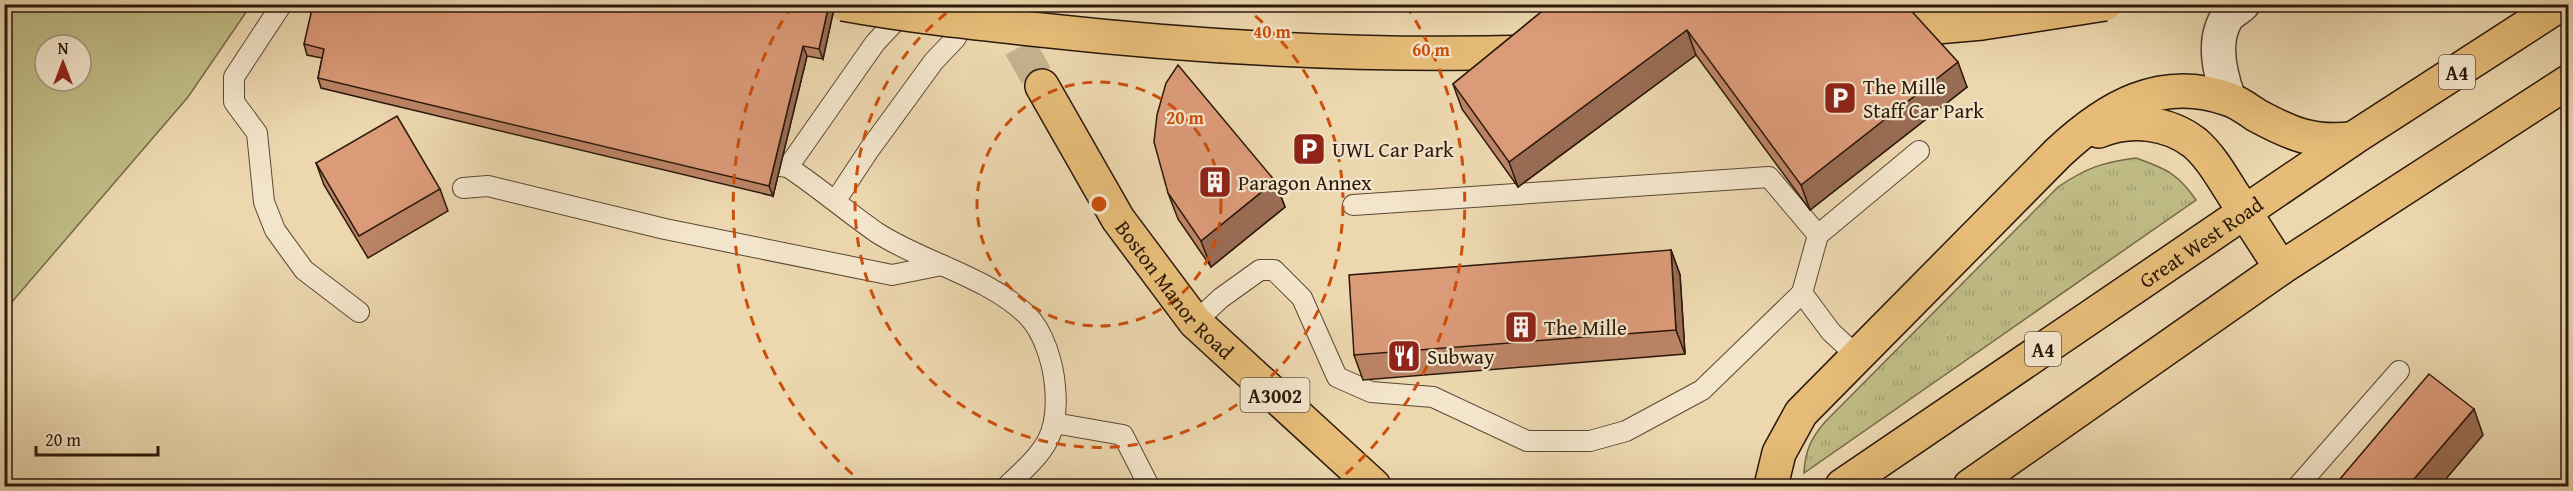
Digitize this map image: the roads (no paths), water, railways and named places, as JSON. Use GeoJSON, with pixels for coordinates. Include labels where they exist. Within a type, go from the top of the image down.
{"type":"FeatureCollection","features":[{"type":"Feature","properties":{"kind":"main road"},"geometry":{"type":"LineString","coordinates":[[843,4],[946,20],[1124,39],[1219,46],[1457,54],[1570,51]]}},
{"type":"Feature","properties":{"kind":"main road"},"geometry":{"type":"LineString","coordinates":[[1854,34],[1982,23],[2105,4]]}},
{"type":"Feature","properties":{"kind":"main road","name":"Great West Road"},"geometry":{"type":"LineString","coordinates":[[1842,486],[2352,139],[2561,4]]}},
{"type":"Feature","properties":{"kind":"main road"},"geometry":{"type":"LineString","coordinates":[[1970,486],[2281,268],[2568,82]]}},
{"type":"Feature","properties":{"kind":"main road","name":"Boston Manor Road"},"geometry":{"type":"LineString","coordinates":[[1042,86],[1118,219],[1195,322],[1374,486]]}},
{"type":"Feature","properties":{"kind":"main road"},"geometry":{"type":"LineString","coordinates":[[1772,486],[1779,453],[1801,413],[2058,153],[2088,125],[2111,110],[2137,99],[2167,91],[2195,92],[2229,99],[2303,138],[2328,141],[2352,139]]}},
{"type":"Feature","properties":{"kind":"main road"},"geometry":{"type":"LineString","coordinates":[[2058,153],[2088,135],[2114,124],[2144,122],[2173,130],[2194,143],[2211,160],[2281,268]]}},
{"type":"Feature","properties":{"kind":"street"},"geometry":{"type":"LineString","coordinates":[[2229,99],[2219,72],[2219,40],[2228,16],[2243,4]]}},
{"type":"Feature","properties":{"kind":"lane"},"geometry":{"type":"LineString","coordinates":[[282,4],[234,77],[234,102],[257,133],[264,202],[275,230],[304,270],[359,312]]}},
{"type":"Feature","properties":{"kind":"lane"},"geometry":{"type":"LineString","coordinates":[[913,4],[899,15],[876,43],[784,166],[836,200],[877,232],[998,295],[1028,316],[1047,350],[1054,375],[1057,411],[1052,435],[1034,461],[1007,486]]}},
{"type":"Feature","properties":{"kind":"lane"},"geometry":{"type":"LineString","coordinates":[[836,200],[869,150],[934,61],[955,39],[976,4]]}},
{"type":"Feature","properties":{"kind":"lane"},"geometry":{"type":"LineString","coordinates":[[1195,322],[1221,298],[1260,270],[1274,270],[1302,298],[1337,377],[1371,393],[1433,397],[1527,441],[1590,441],[1626,431],[1702,390],[1802,293],[1818,235],[1919,151]]}},
{"type":"Feature","properties":{"kind":"lane"},"geometry":{"type":"LineString","coordinates":[[1353,204],[1769,177],[1818,235]]}},
{"type":"Feature","properties":{"kind":"lane"},"geometry":{"type":"LineString","coordinates":[[463,188],[488,186],[665,229],[892,275],[942,265]]}},
{"type":"Feature","properties":{"kind":"lane"},"geometry":{"type":"LineString","coordinates":[[1802,293],[1831,332],[1856,355]]}},
{"type":"Feature","properties":{"kind":"lane"},"geometry":{"type":"LineString","coordinates":[[2298,486],[2399,371]]}},
{"type":"Feature","properties":{"kind":"lane"},"geometry":{"type":"LineString","coordinates":[[1054,423],[1123,435],[1149,486]]}},
{"type":"Feature","properties":{"kind":"tunnel"},"geometry":{"type":"LineString","coordinates":[[996,4],[1042,86]]}},
{"type":"Feature","properties":{"kind":"place","name":"The Mille Staff Car Park"},"geometry":{"type":"Point","coordinates":[1840,98]}},
{"type":"Feature","properties":{"kind":"place","name":"UWL Car Park"},"geometry":{"type":"Point","coordinates":[1309,149]}},
{"type":"Feature","properties":{"kind":"place","name":"Paragon Annex"},"geometry":{"type":"Point","coordinates":[1215,182]}},
{"type":"Feature","properties":{"kind":"place","name":"The Mille"},"geometry":{"type":"Point","coordinates":[1521,327]}},
{"type":"Feature","properties":{"kind":"place","name":"Subway"},"geometry":{"type":"Point","coordinates":[1404,356]}}]}
